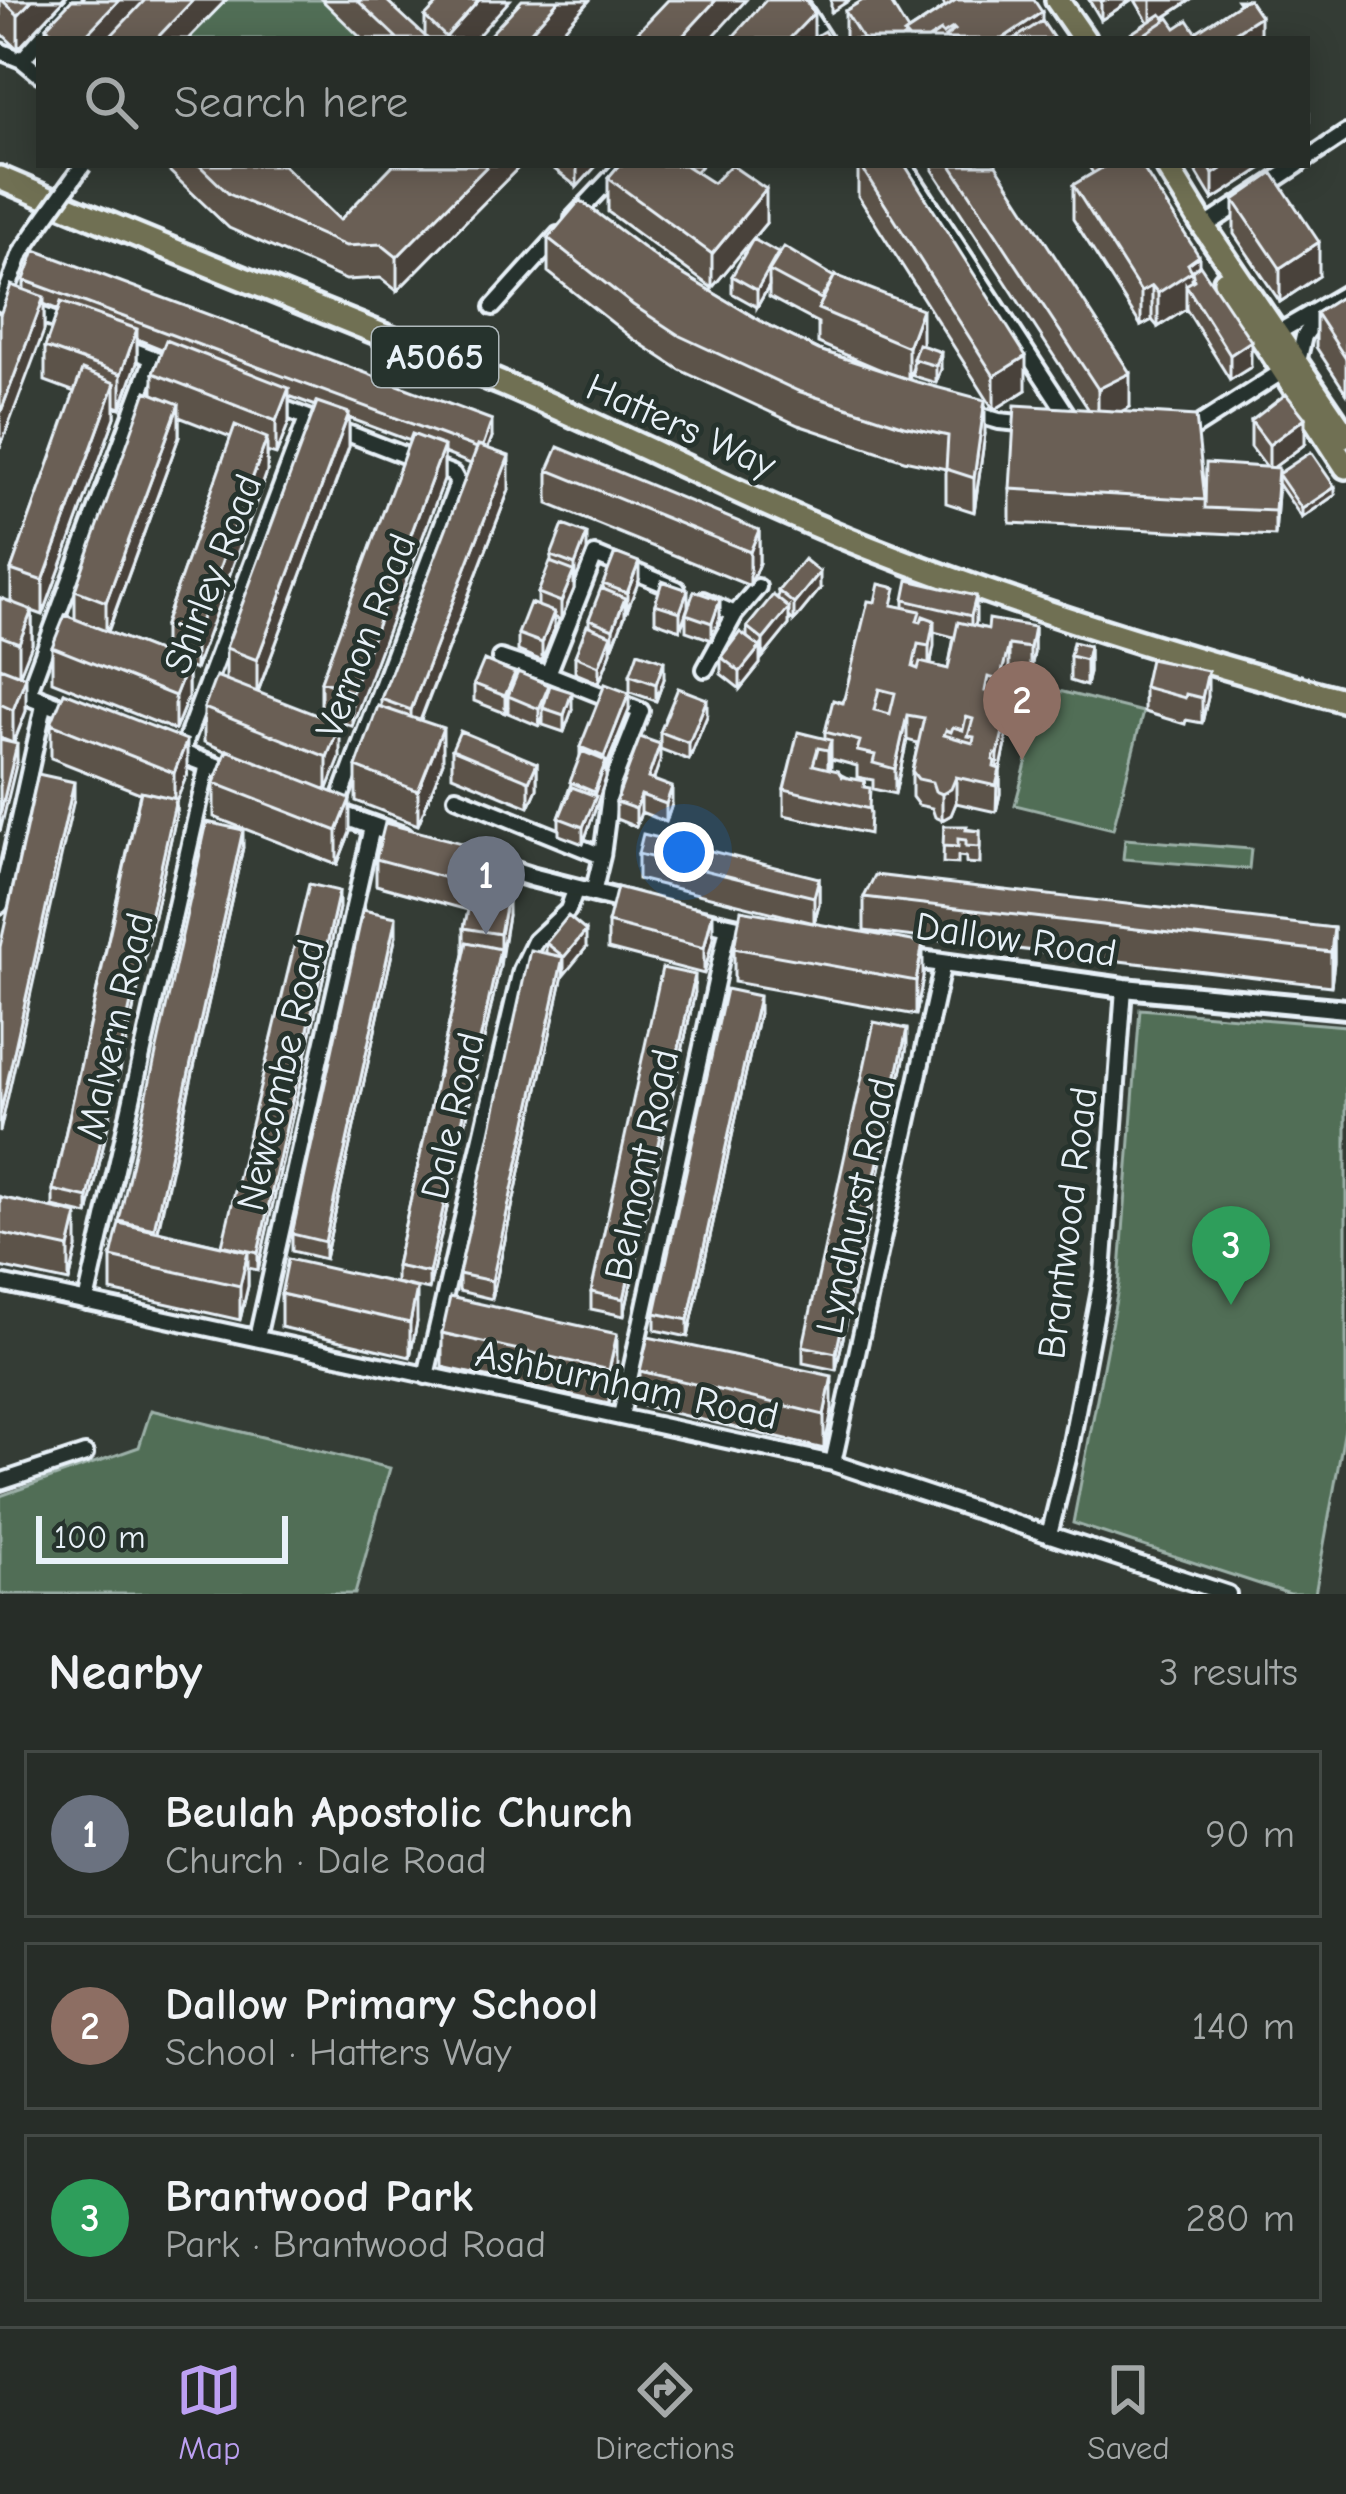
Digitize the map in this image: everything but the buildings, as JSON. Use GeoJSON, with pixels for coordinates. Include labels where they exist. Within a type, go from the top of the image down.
{"type":"FeatureCollection","features":[{"type":"Feature","properties":{"kind":"main road"},"geometry":{"type":"LineString","coordinates":[[1057,0],[1082,36]]}},
{"type":"Feature","properties":{"kind":"main road"},"geometry":{"type":"LineString","coordinates":[[1168,168],[1204,227],[1205,251],[1346,436]]}},
{"type":"Feature","properties":{"kind":"main road","name":"Hatters Way"},"geometry":{"type":"LineString","coordinates":[[0,178],[507,387],[866,547],[1057,617],[1346,700]]}},
{"type":"Feature","properties":{"kind":"main road"},"geometry":{"type":"LineString","coordinates":[[1291,367],[1346,467]]}},
{"type":"Feature","properties":{"kind":"street"},"geometry":{"type":"LineString","coordinates":[[43,36],[74,0]]}},
{"type":"Feature","properties":{"kind":"street"},"geometry":{"type":"LineString","coordinates":[[798,0],[821,36]]}},
{"type":"Feature","properties":{"kind":"street"},"geometry":{"type":"LineString","coordinates":[[22,60],[36,44]]}},
{"type":"Feature","properties":{"kind":"street"},"geometry":{"type":"LineString","coordinates":[[0,51],[36,72]]}},
{"type":"Feature","properties":{"kind":"street"},"geometry":{"type":"LineString","coordinates":[[1310,157],[1346,133]]}},
{"type":"Feature","properties":{"kind":"street"},"geometry":{"type":"LineString","coordinates":[[77,329],[2,304],[21,253],[81,168]]}},
{"type":"Feature","properties":{"kind":"street"},"geometry":{"type":"LineString","coordinates":[[493,307],[620,168]]}},
{"type":"Feature","properties":{"kind":"street"},"geometry":{"type":"LineString","coordinates":[[906,168],[1077,429],[1057,427]]}},
{"type":"Feature","properties":{"kind":"street"},"geometry":{"type":"LineString","coordinates":[[1204,227],[1293,168]]}},
{"type":"Feature","properties":{"kind":"street"},"geometry":{"type":"LineString","coordinates":[[580,211],[598,224]]}},
{"type":"Feature","properties":{"kind":"street"},"geometry":{"type":"LineString","coordinates":[[1272,340],[1346,293]]}},
{"type":"Feature","properties":{"kind":"street"},"geometry":{"type":"LineString","coordinates":[[1163,429],[1194,428],[1291,367],[1304,336],[1325,308]]}},
{"type":"Feature","properties":{"kind":"street"},"geometry":{"type":"LineString","coordinates":[[115,344],[188,372]]}},
{"type":"Feature","properties":{"kind":"street"},"geometry":{"type":"LineString","coordinates":[[0,905],[36,698],[153,358]]}},
{"type":"Feature","properties":{"kind":"street"},"geometry":{"type":"LineString","coordinates":[[265,401],[307,418]]}},
{"type":"Feature","properties":{"kind":"street"},"geometry":{"type":"LineString","coordinates":[[956,408],[999,421],[1038,425]]}},
{"type":"Feature","properties":{"kind":"street","name":"Vernon Road"},"geometry":{"type":"LineString","coordinates":[[307,418],[454,473],[458,483],[335,812]]}},
{"type":"Feature","properties":{"kind":"street","name":"Shirley Road"},"geometry":{"type":"LineString","coordinates":[[181,753],[307,418]]}},
{"type":"Feature","properties":{"kind":"street"},"geometry":{"type":"LineString","coordinates":[[548,674],[590,549],[735,614]]}},
{"type":"Feature","properties":{"kind":"street"},"geometry":{"type":"LineString","coordinates":[[705,669],[735,614],[758,587]]}},
{"type":"Feature","properties":{"kind":"street"},"geometry":{"type":"LineString","coordinates":[[500,658],[641,711],[610,788],[602,856],[584,890]]}},
{"type":"Feature","properties":{"kind":"street"},"geometry":{"type":"LineString","coordinates":[[0,683],[85,717]]}},
{"type":"Feature","properties":{"kind":"street"},"geometry":{"type":"LineString","coordinates":[[143,740],[250,780]]}},
{"type":"Feature","properties":{"kind":"street","name":"Malvern Road"},"geometry":{"type":"LineString","coordinates":[[86,1302],[208,764]]}},
{"type":"Feature","properties":{"kind":"street"},"geometry":{"type":"LineString","coordinates":[[456,797],[602,856]]}},
{"type":"Feature","properties":{"kind":"street"},"geometry":{"type":"LineString","coordinates":[[314,804],[418,841]]}},
{"type":"Feature","properties":{"kind":"street","name":"Newcombe Road"},"geometry":{"type":"LineString","coordinates":[[257,1338],[372,827]]}},
{"type":"Feature","properties":{"kind":"street"},"geometry":{"type":"LineString","coordinates":[[440,848],[660,910]]}},
{"type":"Feature","properties":{"kind":"street","name":"Dale Road"},"geometry":{"type":"LineString","coordinates":[[426,1376],[521,970],[535,941],[584,890]]}},
{"type":"Feature","properties":{"kind":"street"},"geometry":{"type":"LineString","coordinates":[[683,915],[770,935]]}},
{"type":"Feature","properties":{"kind":"street","name":"Belmont Road"},"geometry":{"type":"LineString","coordinates":[[621,1416],[728,927]]}},
{"type":"Feature","properties":{"kind":"street","name":"Dallow Road"},"geometry":{"type":"LineString","coordinates":[[880,955],[1124,988],[1346,1009]]}},
{"type":"Feature","properties":{"kind":"street","name":"Lyndhurst Road"},"geometry":{"type":"LineString","coordinates":[[833,1463],[943,963]]}},
{"type":"Feature","properties":{"kind":"street","name":"Brantwood Road"},"geometry":{"type":"LineString","coordinates":[[1049,1535],[1103,1274],[1124,988]]}},
{"type":"Feature","properties":{"kind":"street","name":"Ashburnham Road"},"geometry":{"type":"LineString","coordinates":[[0,1283],[833,1463],[1228,1594]]}},
{"type":"Feature","properties":{"kind":"street"},"geometry":{"type":"LineString","coordinates":[[0,1482],[85,1454]]}},
{"type":"Feature","properties":{"kind":"green space"},"geometry":{"type":"Polygon","coordinates":[[[178,0],[350,0],[389,36],[143,36],[178,0]]]}},
{"type":"Feature","properties":{"kind":"green space"},"geometry":{"type":"Polygon","coordinates":[[[1043,687],[1143,712],[1113,829],[1015,805],[1043,687]]]}},
{"type":"Feature","properties":{"kind":"green space"},"geometry":{"type":"Polygon","coordinates":[[[1125,839],[1251,849],[1249,869],[1123,859],[1125,839]]]}},
{"type":"Feature","properties":{"kind":"green space"},"geometry":{"type":"Polygon","coordinates":[[[1140,1009],[1346,1026],[1346,1423],[1315,1594],[1290,1594],[1073,1523],[1119,1284],[1140,1009]]]}},
{"type":"Feature","properties":{"kind":"green space"},"geometry":{"type":"Polygon","coordinates":[[[151,1410],[390,1468],[355,1594],[0,1594],[0,1496],[139,1447],[151,1410]]]}},
{"type":"Feature","properties":{"kind":"place","name":"Dallow Primary School"},"geometry":{"type":"Point","coordinates":[1022,760]}},
{"type":"Feature","properties":{"kind":"place","name":"Beulah Apostolic Church"},"geometry":{"type":"Point","coordinates":[486,935]}},
{"type":"Feature","properties":{"kind":"place","name":"Brantwood Park"},"geometry":{"type":"Point","coordinates":[1231,1305]}}]}
